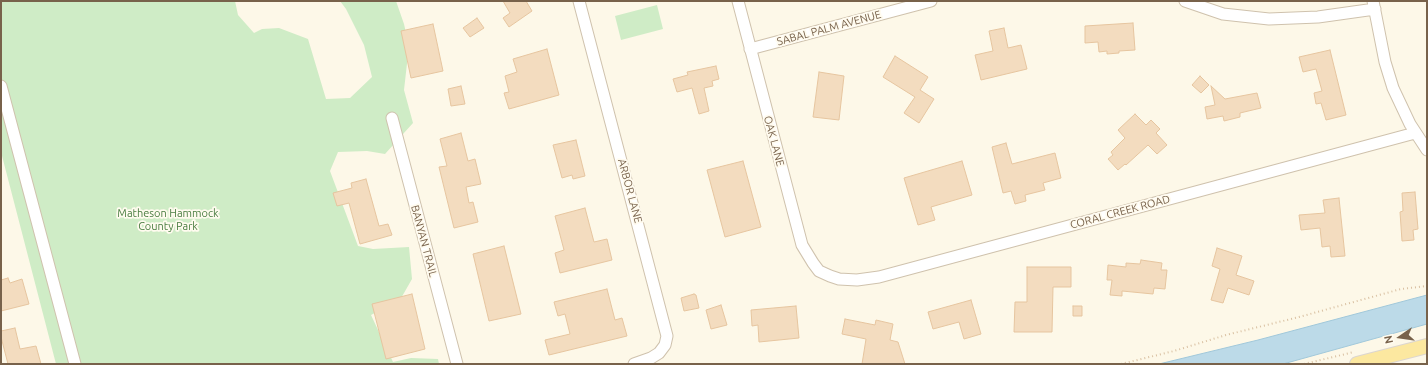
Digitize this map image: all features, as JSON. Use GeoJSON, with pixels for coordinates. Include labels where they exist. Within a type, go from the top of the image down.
{"type":"FeatureCollection","features":[{"type":"Feature","properties":{"kind":"main road"},"geometry":{"type":"LineString","coordinates":[[1357,364],[1427,346]]}},
{"type":"Feature","properties":{"kind":"street","name":"ARBOR LANE"},"geometry":{"type":"LineString","coordinates":[[579,1],[668,336],[660,353],[634,364]]}},
{"type":"Feature","properties":{"kind":"street","name":"OAK LANE"},"geometry":{"type":"LineString","coordinates":[[738,1],[798,233],[802,244],[813,263],[819,271],[825,274]]}},
{"type":"Feature","properties":{"kind":"street","name":"SABAL PALM AVENUE"},"geometry":{"type":"LineString","coordinates":[[750,49],[931,1]]}},
{"type":"Feature","properties":{"kind":"street"},"geometry":{"type":"LineString","coordinates":[[1185,1],[1223,14],[1273,19],[1318,17],[1374,5],[1385,62],[1390,79],[1405,114],[1415,133],[1427,150]]}},
{"type":"Feature","properties":{"kind":"street"},"geometry":{"type":"LineString","coordinates":[[1,86],[75,364]]}},
{"type":"Feature","properties":{"kind":"street","name":"BANYAN TRAIL"},"geometry":{"type":"LineString","coordinates":[[392,118],[457,364]]}},
{"type":"Feature","properties":{"kind":"street","name":"CORAL CREEK ROAD"},"geometry":{"type":"LineString","coordinates":[[825,274],[847,280],[867,280],[1415,133]]}},
{"type":"Feature","properties":{"kind":"path"},"geometry":{"type":"LineString","coordinates":[[1121,364],[1401,289],[1427,286]]}},
{"type":"Feature","properties":{"kind":"green space","name":"Matheson Hammock County Park"},"geometry":{"type":"Polygon","coordinates":[[[1,1],[235,1],[238,15],[254,33],[262,29],[279,28],[308,39],[326,99],[350,98],[372,77],[364,45],[346,9],[340,1],[396,1],[404,24],[409,46],[404,90],[413,123],[385,154],[367,151],[338,152],[330,171],[358,246],[373,249],[409,247],[412,279],[400,300],[371,315],[393,362],[411,358],[438,359],[439,364],[56,364],[1,152],[1,1]]]}},
{"type":"Feature","properties":{"kind":"green space"},"geometry":{"type":"Polygon","coordinates":[[[657,5],[663,29],[621,40],[615,16],[657,5]]]}},
{"type":"Feature","properties":{"kind":"water"},"geometry":{"type":"Polygon","coordinates":[[[1427,295],[1427,324],[1283,364],[1159,364],[1258,340],[1427,295]]]}},
{"type":"Feature","properties":{"kind":"building"},"geometry":{"type":"Polygon","coordinates":[[[503,1],[526,1],[532,11],[509,27],[503,18],[510,13],[503,1]]]}},
{"type":"Feature","properties":{"kind":"building"},"geometry":{"type":"Polygon","coordinates":[[[477,18],[484,28],[470,37],[463,28],[477,18]]]}},
{"type":"Feature","properties":{"kind":"building"},"geometry":{"type":"Polygon","coordinates":[[[1133,23],[1135,50],[1119,51],[1119,53],[1107,54],[1107,51],[1099,52],[1098,42],[1085,43],[1085,26],[1133,23]]]}},
{"type":"Feature","properties":{"kind":"building"},"geometry":{"type":"Polygon","coordinates":[[[433,24],[443,71],[411,78],[401,31],[433,24]]]}},
{"type":"Feature","properties":{"kind":"building"},"geometry":{"type":"Polygon","coordinates":[[[1004,28],[1008,48],[1021,45],[1027,69],[981,80],[975,55],[993,51],[989,31],[1004,28]]]}},
{"type":"Feature","properties":{"kind":"building"},"geometry":{"type":"Polygon","coordinates":[[[547,49],[559,95],[509,109],[504,93],[509,92],[505,76],[517,72],[513,59],[547,49]]]}},
{"type":"Feature","properties":{"kind":"building"},"geometry":{"type":"Polygon","coordinates":[[[1330,50],[1346,115],[1326,120],[1321,103],[1316,104],[1314,93],[1322,91],[1316,69],[1303,72],[1299,57],[1330,50]]]}},
{"type":"Feature","properties":{"kind":"building"},"geometry":{"type":"Polygon","coordinates":[[[895,56],[928,77],[920,90],[934,99],[919,123],[904,113],[915,97],[883,77],[895,56]]]}},
{"type":"Feature","properties":{"kind":"building"},"geometry":{"type":"Polygon","coordinates":[[[716,66],[719,79],[712,81],[713,86],[704,88],[709,111],[699,114],[692,88],[677,92],[673,79],[688,75],[687,72],[716,66]]]}},
{"type":"Feature","properties":{"kind":"building"},"geometry":{"type":"Polygon","coordinates":[[[819,72],[844,76],[839,120],[813,117],[819,72]]]}},
{"type":"Feature","properties":{"kind":"building"},"geometry":{"type":"Polygon","coordinates":[[[1200,76],[1209,85],[1201,93],[1192,85],[1200,76]]]}},
{"type":"Feature","properties":{"kind":"building"},"geometry":{"type":"Polygon","coordinates":[[[461,86],[465,104],[451,106],[448,89],[461,86]]]}},
{"type":"Feature","properties":{"kind":"building"},"geometry":{"type":"Polygon","coordinates":[[[1211,86],[1225,99],[1257,93],[1261,108],[1240,113],[1240,117],[1224,121],[1223,116],[1207,119],[1205,107],[1215,105],[1211,86]]]}},
{"type":"Feature","properties":{"kind":"building"},"geometry":{"type":"Polygon","coordinates":[[[1135,114],[1146,125],[1151,120],[1160,129],[1156,133],[1167,145],[1157,154],[1148,145],[1126,165],[1125,164],[1118,170],[1108,159],[1113,155],[1111,152],[1125,138],[1118,130],[1135,114]]]}},
{"type":"Feature","properties":{"kind":"building"},"geometry":{"type":"Polygon","coordinates":[[[461,133],[468,161],[475,159],[481,184],[466,187],[469,203],[473,202],[478,222],[454,228],[439,167],[447,166],[440,139],[461,133]]]}},
{"type":"Feature","properties":{"kind":"building"},"geometry":{"type":"Polygon","coordinates":[[[576,140],[585,176],[573,179],[572,175],[562,178],[553,145],[576,140]]]}},
{"type":"Feature","properties":{"kind":"building"},"geometry":{"type":"Polygon","coordinates":[[[1006,143],[1012,164],[1055,153],[1061,178],[1043,183],[1045,190],[1025,195],[1026,201],[1015,204],[1011,191],[1003,193],[992,147],[1006,143]]]}},
{"type":"Feature","properties":{"kind":"building"},"geometry":{"type":"Polygon","coordinates":[[[743,161],[761,227],[725,237],[707,170],[743,161]]]}},
{"type":"Feature","properties":{"kind":"building"},"geometry":{"type":"Polygon","coordinates":[[[962,161],[972,195],[931,207],[935,220],[918,225],[904,178],[962,161]]]}},
{"type":"Feature","properties":{"kind":"building"},"geometry":{"type":"Polygon","coordinates":[[[366,179],[379,226],[388,224],[392,235],[360,244],[349,203],[337,206],[333,193],[352,188],[351,183],[366,179]]]}},
{"type":"Feature","properties":{"kind":"building"},"geometry":{"type":"Polygon","coordinates":[[[1415,192],[1418,229],[1413,230],[1414,240],[1402,241],[1400,212],[1403,211],[1402,193],[1415,192]]]}},
{"type":"Feature","properties":{"kind":"building"},"geometry":{"type":"Polygon","coordinates":[[[1339,198],[1345,256],[1331,257],[1330,246],[1322,247],[1320,228],[1301,230],[1299,215],[1325,213],[1323,200],[1339,198]]]}},
{"type":"Feature","properties":{"kind":"building"},"geometry":{"type":"Polygon","coordinates":[[[585,208],[594,242],[607,239],[612,260],[560,273],[555,253],[564,250],[555,216],[585,208]]]}},
{"type":"Feature","properties":{"kind":"building"},"geometry":{"type":"Polygon","coordinates":[[[504,246],[521,314],[489,321],[473,254],[504,246]]]}},
{"type":"Feature","properties":{"kind":"building"},"geometry":{"type":"Polygon","coordinates":[[[1217,248],[1242,256],[1236,275],[1254,281],[1249,295],[1228,288],[1223,303],[1211,300],[1220,269],[1212,266],[1217,248]]]}},
{"type":"Feature","properties":{"kind":"building"},"geometry":{"type":"Polygon","coordinates":[[[1141,260],[1162,263],[1161,270],[1167,270],[1165,289],[1154,288],[1153,294],[1122,291],[1122,296],[1110,295],[1112,280],[1107,280],[1108,265],[1126,267],[1126,263],[1140,264],[1141,260]]]}},
{"type":"Feature","properties":{"kind":"building"},"geometry":{"type":"Polygon","coordinates":[[[1027,267],[1071,267],[1071,287],[1053,287],[1052,332],[1014,332],[1015,302],[1027,302],[1027,267]]]}},
{"type":"Feature","properties":{"kind":"building"},"geometry":{"type":"Polygon","coordinates":[[[8,278],[10,283],[22,279],[29,304],[1,311],[1,280],[8,278]]]}},
{"type":"Feature","properties":{"kind":"building"},"geometry":{"type":"Polygon","coordinates":[[[607,289],[615,320],[622,318],[627,336],[549,355],[545,340],[570,334],[565,314],[558,316],[554,302],[607,289]]]}},
{"type":"Feature","properties":{"kind":"building"},"geometry":{"type":"Polygon","coordinates":[[[412,294],[425,349],[386,359],[372,304],[412,294]]]}},
{"type":"Feature","properties":{"kind":"building"},"geometry":{"type":"Polygon","coordinates":[[[694,294],[696,295],[699,308],[684,311],[681,298],[694,294]]]}},
{"type":"Feature","properties":{"kind":"building"},"geometry":{"type":"Polygon","coordinates":[[[971,300],[981,334],[964,339],[959,322],[933,329],[928,312],[971,300]]]}},
{"type":"Feature","properties":{"kind":"building"},"geometry":{"type":"Polygon","coordinates":[[[721,305],[727,325],[711,329],[706,310],[721,305]]]}},
{"type":"Feature","properties":{"kind":"building"},"geometry":{"type":"Polygon","coordinates":[[[796,306],[799,338],[759,342],[758,325],[752,326],[751,310],[796,306]]]}},
{"type":"Feature","properties":{"kind":"building"},"geometry":{"type":"Polygon","coordinates":[[[1073,306],[1082,306],[1082,316],[1073,316],[1073,306]]]}},
{"type":"Feature","properties":{"kind":"building"},"geometry":{"type":"Polygon","coordinates":[[[845,319],[875,325],[876,320],[893,324],[890,340],[898,342],[905,364],[862,364],[866,339],[842,334],[845,319]]]}},
{"type":"Feature","properties":{"kind":"building"},"geometry":{"type":"Polygon","coordinates":[[[15,328],[20,349],[36,346],[41,364],[8,364],[1,337],[1,331],[15,328]]]}}]}
